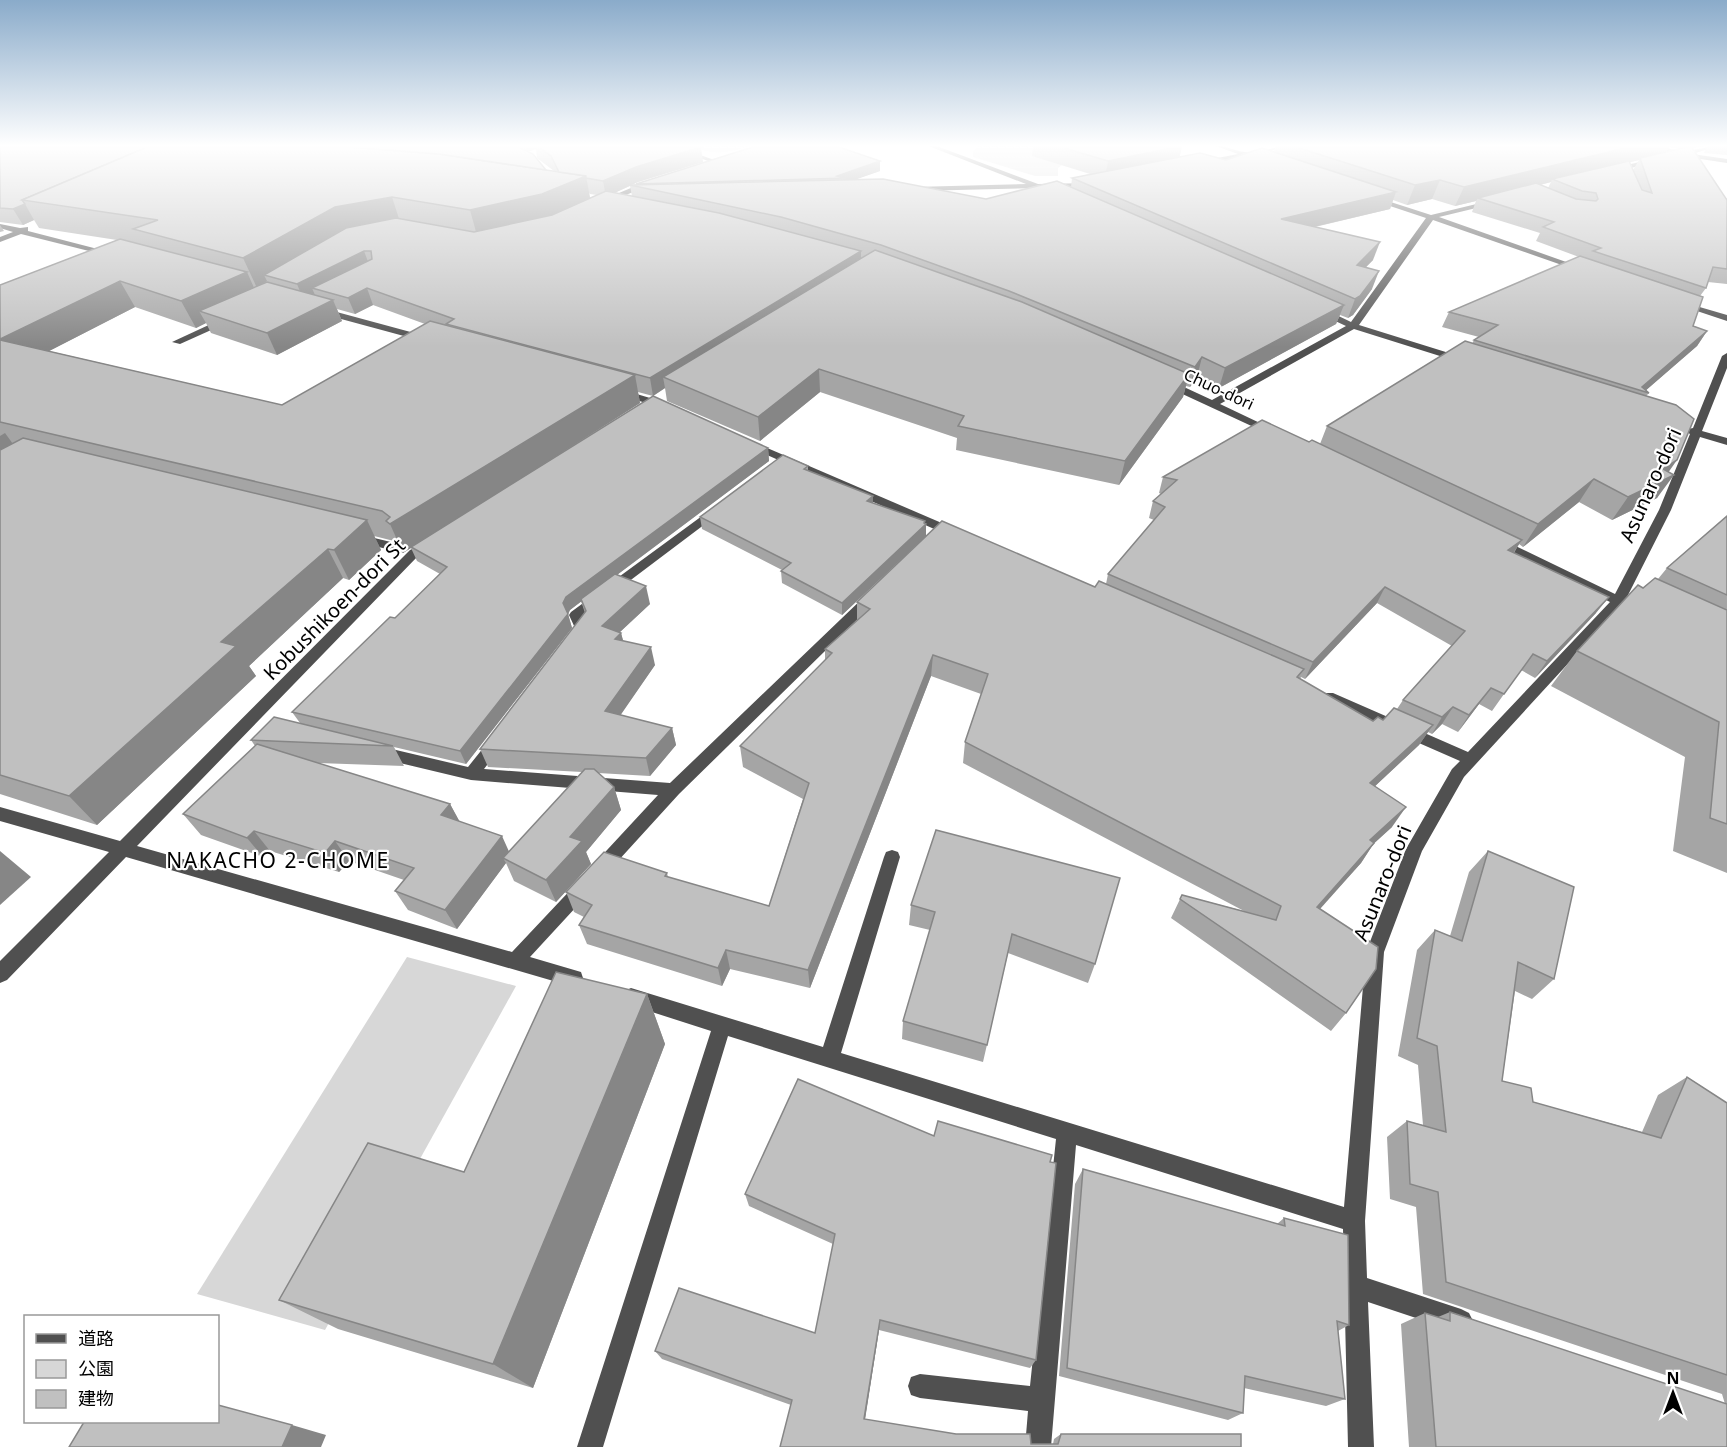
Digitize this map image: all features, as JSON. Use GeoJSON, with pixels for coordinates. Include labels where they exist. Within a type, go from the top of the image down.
{"type":"FeatureCollection","features":[{"type":"Feature","properties":{"kind":"street"},"geometry":{"type":"LineString","coordinates":[[1418,213],[1596,273]]}},
{"type":"Feature","properties":{"kind":"street"},"geometry":{"type":"LineString","coordinates":[[1214,404],[1353,326],[1431,217],[1448,213]]}},
{"type":"Feature","properties":{"kind":"street"},"geometry":{"type":"LineString","coordinates":[[0,226],[29,227],[124,257]]}},
{"type":"Feature","properties":{"kind":"street"},"geometry":{"type":"LineString","coordinates":[[0,240],[29,227]]}},
{"type":"Feature","properties":{"kind":"street"},"geometry":{"type":"LineString","coordinates":[[1672,299],[1727,318]]}},
{"type":"Feature","properties":{"kind":"street"},"geometry":{"type":"LineString","coordinates":[[1310,307],[1353,326],[1467,361]]}},
{"type":"Feature","properties":{"kind":"street"},"geometry":{"type":"LineString","coordinates":[[315,309],[439,343]]}},
{"type":"Feature","properties":{"kind":"street"},"geometry":{"type":"LineString","coordinates":[[177,342],[231,318]]}},
{"type":"Feature","properties":{"kind":"street","name":"Asunaro-dori"},"geometry":{"type":"LineString","coordinates":[[1361,1447],[1354,1221],[1376,952],[1414,849],[1458,773],[1618,601],[1665,510],[1727,356]]}},
{"type":"Feature","properties":{"kind":"street","name":"Chuo-dori"},"geometry":{"type":"LineString","coordinates":[[1150,376],[1214,404],[1288,441]]}},
{"type":"Feature","properties":{"kind":"street"},"geometry":{"type":"LineString","coordinates":[[608,389],[653,401],[675,411]]}},
{"type":"Feature","properties":{"kind":"street"},"geometry":{"type":"LineString","coordinates":[[633,414],[673,389]]}},
{"type":"Feature","properties":{"kind":"street"},"geometry":{"type":"LineString","coordinates":[[1673,425],[1727,441]]}},
{"type":"Feature","properties":{"kind":"street"},"geometry":{"type":"LineString","coordinates":[[741,439],[780,462],[939,532],[965,538]]}},
{"type":"Feature","properties":{"kind":"street"},"geometry":{"type":"LineString","coordinates":[[570,645],[582,628],[576,615],[727,501]]}},
{"type":"Feature","properties":{"kind":"street","name":"Kobushikoen-dori St"},"geometry":{"type":"LineString","coordinates":[[0,974],[122,850],[256,722],[414,554],[444,534]]}},
{"type":"Feature","properties":{"kind":"street"},"geometry":{"type":"LineString","coordinates":[[350,536],[395,547]]}},
{"type":"Feature","properties":{"kind":"street"},"geometry":{"type":"LineString","coordinates":[[1490,539],[1651,617]]}},
{"type":"Feature","properties":{"kind":"street"},"geometry":{"type":"LineString","coordinates":[[516,960],[673,790],[884,586]]}},
{"type":"Feature","properties":{"kind":"street"},"geometry":{"type":"LineString","coordinates":[[1316,692],[1470,759]]}},
{"type":"Feature","properties":{"kind":"street"},"geometry":{"type":"LineString","coordinates":[[471,774],[508,727]]}},
{"type":"Feature","properties":{"kind":"street"},"geometry":{"type":"LineString","coordinates":[[366,749],[471,774],[673,790]]}},
{"type":"Feature","properties":{"kind":"street"},"geometry":{"type":"LineString","coordinates":[[0,814],[516,960],[592,984]]}},
{"type":"Feature","properties":{"kind":"street"},"geometry":{"type":"LineString","coordinates":[[830,1059],[892,857]]}},
{"type":"Feature","properties":{"kind":"street"},"geometry":{"type":"LineString","coordinates":[[614,991],[1354,1221]]}},
{"type":"Feature","properties":{"kind":"street"},"geometry":{"type":"LineString","coordinates":[[590,1447],[722,1026]]}},
{"type":"Feature","properties":{"kind":"street"},"geometry":{"type":"LineString","coordinates":[[1038,1447],[1067,1133]]}},
{"type":"Feature","properties":{"kind":"street"},"geometry":{"type":"LineString","coordinates":[[1356,1286],[1478,1327]]}},
{"type":"Feature","properties":{"kind":"street"},"geometry":{"type":"LineString","coordinates":[[920,1386],[1041,1400]]}},
{"type":"Feature","properties":{"kind":"green space"},"geometry":{"type":"Polygon","coordinates":[[[407,957],[516,986],[325,1330],[197,1294],[407,957]]]}},
{"type":"Feature","properties":{"kind":"building"},"geometry":{"type":"Polygon","coordinates":[[[107,213],[325,213],[243,258],[133,229],[158,220],[107,213]]]}},
{"type":"Feature","properties":{"kind":"building"},"geometry":{"type":"Polygon","coordinates":[[[558,213],[717,213],[861,251],[650,378],[446,324],[454,319],[367,288],[348,298],[312,288],[372,259],[371,251],[364,251],[297,284],[264,275],[346,228],[396,218],[474,232],[558,213]]]}},
{"type":"Feature","properties":{"kind":"building"},"geometry":{"type":"Polygon","coordinates":[[[760,213],[1130,213],[1344,305],[1225,368],[1202,357],[1195,367],[1009,291],[881,245],[760,213]]]}},
{"type":"Feature","properties":{"kind":"building"},"geometry":{"type":"Polygon","coordinates":[[[1153,213],[1309,213],[1281,219],[1380,242],[1357,265],[1379,271],[1360,296],[1355,299],[1153,213]]]}},
{"type":"Feature","properties":{"kind":"building"},"geometry":{"type":"Polygon","coordinates":[[[1524,213],[1727,213],[1727,269],[1713,267],[1706,288],[1593,251],[1601,248],[1543,227],[1554,222],[1524,213]]]}},
{"type":"Feature","properties":{"kind":"building"},"geometry":{"type":"Polygon","coordinates":[[[120,239],[247,272],[181,301],[120,281],[0,339],[0,285],[120,239]]]}},
{"type":"Feature","properties":{"kind":"building"},"geometry":{"type":"Polygon","coordinates":[[[875,250],[1022,302],[1189,374],[1125,461],[958,426],[964,416],[819,369],[758,417],[663,377],[875,250]]]}},
{"type":"Feature","properties":{"kind":"building"},"geometry":{"type":"Polygon","coordinates":[[[1580,256],[1703,297],[1693,326],[1707,331],[1642,387],[1649,393],[1474,340],[1498,325],[1449,312],[1580,256]]]}},
{"type":"Feature","properties":{"kind":"building"},"geometry":{"type":"Polygon","coordinates":[[[267,282],[333,300],[267,333],[199,311],[267,282]]]}},
{"type":"Feature","properties":{"kind":"building"},"geometry":{"type":"Polygon","coordinates":[[[430,321],[635,375],[390,524],[386,521],[390,517],[382,511],[0,422],[0,340],[282,405],[430,321]]]}},
{"type":"Feature","properties":{"kind":"building"},"geometry":{"type":"Polygon","coordinates":[[[1465,341],[1676,405],[1694,419],[1677,460],[1663,469],[1674,475],[1628,497],[1594,479],[1538,524],[1327,426],[1465,341]]]}},
{"type":"Feature","properties":{"kind":"building"},"geometry":{"type":"Polygon","coordinates":[[[653,396],[768,448],[566,597],[563,603],[568,614],[460,751],[292,712],[390,617],[395,618],[447,567],[411,547],[653,396]]]}},
{"type":"Feature","properties":{"kind":"building"},"geometry":{"type":"Polygon","coordinates":[[[1262,420],[1309,442],[1312,440],[1522,540],[1508,550],[1609,597],[1547,661],[1533,654],[1504,694],[1491,688],[1469,715],[1453,707],[1442,717],[1403,700],[1465,631],[1385,587],[1313,662],[1108,574],[1165,507],[1153,501],[1177,480],[1163,477],[1262,420]]]}},
{"type":"Feature","properties":{"kind":"building"},"geometry":{"type":"Polygon","coordinates":[[[23,438],[367,520],[334,550],[328,549],[221,642],[236,646],[69,796],[0,775],[0,450],[23,438]]]}},
{"type":"Feature","properties":{"kind":"building"},"geometry":{"type":"Polygon","coordinates":[[[783,455],[808,466],[804,469],[873,496],[867,501],[925,521],[926,524],[842,603],[781,571],[791,563],[700,517],[783,455]]]}},
{"type":"Feature","properties":{"kind":"building"},"geometry":{"type":"Polygon","coordinates":[[[1727,516],[1727,595],[1667,568],[1727,516]]]}},
{"type":"Feature","properties":{"kind":"building"},"geometry":{"type":"Polygon","coordinates":[[[942,521],[1095,587],[1099,581],[1304,669],[1297,677],[1373,721],[1378,717],[1383,720],[1394,708],[1433,725],[1370,783],[1406,807],[1370,840],[1374,843],[1317,907],[1378,947],[1376,969],[1346,1013],[1180,899],[1182,895],[1276,920],[1281,906],[965,742],[988,674],[933,655],[808,970],[726,950],[718,968],[579,925],[592,905],[566,892],[604,852],[667,873],[665,876],[769,906],[809,783],[740,746],[832,653],[825,649],[870,609],[857,602],[942,521]]]}},
{"type":"Feature","properties":{"kind":"building"},"geometry":{"type":"Polygon","coordinates":[[[615,574],[646,586],[602,626],[621,633],[615,639],[651,647],[605,711],[672,728],[646,758],[480,749],[586,611],[581,599],[615,574]]]}},
{"type":"Feature","properties":{"kind":"building"},"geometry":{"type":"Polygon","coordinates":[[[1655,578],[1727,610],[1727,824],[1710,818],[1719,722],[1577,651],[1638,585],[1643,588],[1655,578]]]}},
{"type":"Feature","properties":{"kind":"building"},"geometry":{"type":"Polygon","coordinates":[[[274,717],[393,746],[251,740],[274,717]]]}},
{"type":"Feature","properties":{"kind":"building"},"geometry":{"type":"Polygon","coordinates":[[[257,744],[450,804],[441,815],[502,836],[445,910],[395,891],[414,868],[335,841],[325,853],[254,831],[247,838],[183,814],[257,744]]]}},
{"type":"Feature","properties":{"kind":"building"},"geometry":{"type":"Polygon","coordinates":[[[585,769],[594,769],[614,787],[570,837],[582,841],[546,880],[503,858],[585,769]]]}},
{"type":"Feature","properties":{"kind":"building"},"geometry":{"type":"Polygon","coordinates":[[[936,830],[1120,878],[1095,964],[1012,934],[987,1045],[903,1021],[935,912],[911,905],[936,830]]]}},
{"type":"Feature","properties":{"kind":"building"},"geometry":{"type":"Polygon","coordinates":[[[1488,851],[1574,887],[1554,979],[1518,962],[1502,1081],[1531,1088],[1533,1102],[1661,1138],[1687,1077],[1727,1103],[1727,1375],[1446,1282],[1438,1192],[1410,1184],[1407,1121],[1446,1132],[1437,1046],[1417,1038],[1435,930],[1462,941],[1488,851]]]}},
{"type":"Feature","properties":{"kind":"building"},"geometry":{"type":"Polygon","coordinates":[[[556,972],[647,994],[493,1364],[279,1300],[368,1143],[464,1172],[556,972]]]}},
{"type":"Feature","properties":{"kind":"building"},"geometry":{"type":"Polygon","coordinates":[[[798,1079],[934,1136],[938,1121],[1052,1155],[1050,1162],[1056,1163],[1036,1360],[880,1320],[864,1419],[956,1434],[1030,1434],[1031,1444],[1058,1444],[1061,1434],[1241,1434],[1241,1447],[780,1447],[792,1400],[655,1351],[679,1288],[815,1333],[835,1234],[745,1194],[798,1079]]]}},
{"type":"Feature","properties":{"kind":"building"},"geometry":{"type":"Polygon","coordinates":[[[1083,1169],[1285,1226],[1284,1218],[1348,1235],[1349,1325],[1337,1321],[1345,1399],[1245,1376],[1243,1413],[1067,1368],[1083,1169]]]}},
{"type":"Feature","properties":{"kind":"building"},"geometry":{"type":"Polygon","coordinates":[[[1450,1312],[1727,1404],[1727,1447],[1436,1447],[1425,1313],[1450,1321],[1450,1312]]]}},
{"type":"Feature","properties":{"kind":"building"},"geometry":{"type":"Polygon","coordinates":[[[219,1405],[292,1425],[282,1447],[69,1447],[83,1423],[219,1423],[219,1405]]]}},
{"type":"Feature","properties":{"kind":"district","name":"NAKACHO 2-CHOME"},"geometry":{"type":"Point","coordinates":[278,860]}}]}
